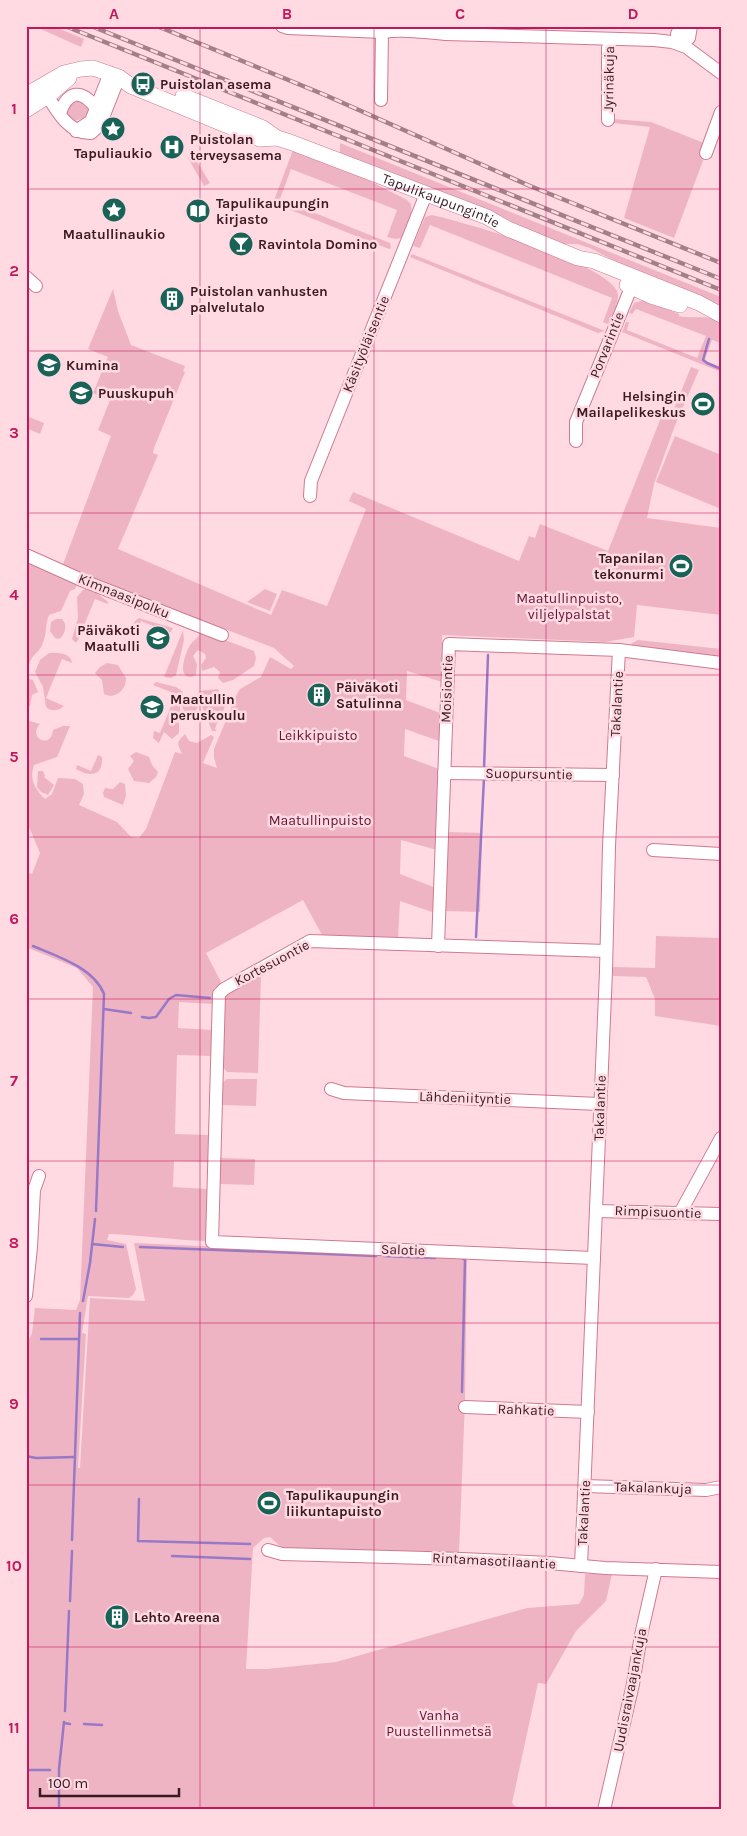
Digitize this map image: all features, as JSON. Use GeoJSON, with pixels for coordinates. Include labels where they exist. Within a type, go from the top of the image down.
{"type":"FeatureCollection","features":[{"type":"Feature","properties":{"kind":"main road","name":"Tapulikaupungintie"},"geometry":{"type":"LineString","coordinates":[[26,110],[64,73],[91,68],[115,75],[140,78],[263,128],[277,138],[372,174],[424,198],[487,217],[508,229],[578,258],[592,268],[633,283],[651,296],[697,311],[719,314]]}},
{"type":"Feature","properties":{"kind":"main road","name":"Tapulikaupungintie"},"geometry":{"type":"LineString","coordinates":[[26,96],[45,91]]}},
{"type":"Feature","properties":{"kind":"street"},"geometry":{"type":"LineString","coordinates":[[680,44],[677,34],[681,26]]}},
{"type":"Feature","properties":{"kind":"street"},"geometry":{"type":"LineString","coordinates":[[680,44],[689,38],[691,26]]}},
{"type":"Feature","properties":{"kind":"street"},"geometry":{"type":"LineString","coordinates":[[283,27],[382,32],[395,30],[421,31],[445,34],[496,31],[610,39],[654,40],[680,44],[721,73]]}},
{"type":"Feature","properties":{"kind":"street"},"geometry":{"type":"LineString","coordinates":[[381,100],[382,32]]}},
{"type":"Feature","properties":{"kind":"street","name":"Jyrinäkuja"},"geometry":{"type":"LineString","coordinates":[[608,120],[608,48],[610,39]]}},
{"type":"Feature","properties":{"kind":"street"},"geometry":{"type":"LineString","coordinates":[[76,131],[91,121],[96,108],[115,75]]}},
{"type":"Feature","properties":{"kind":"street"},"geometry":{"type":"LineString","coordinates":[[45,91],[67,123],[76,131],[84,134],[91,133],[96,131],[100,125],[115,75]]}},
{"type":"Feature","properties":{"kind":"street"},"geometry":{"type":"LineString","coordinates":[[60,113],[67,99],[79,94],[86,96],[96,108]]}},
{"type":"Feature","properties":{"kind":"street"},"geometry":{"type":"LineString","coordinates":[[706,154],[721,112]]}},
{"type":"Feature","properties":{"kind":"street","name":"Käsityöläisentie"},"geometry":{"type":"LineString","coordinates":[[310,496],[311,481],[424,198]]}},
{"type":"Feature","properties":{"kind":"street","name":"Porvarintie"},"geometry":{"type":"LineString","coordinates":[[576,441],[576,422],[633,283]]}},
{"type":"Feature","properties":{"kind":"street","name":"Kimnaasipolku"},"geometry":{"type":"LineString","coordinates":[[26,555],[222,635]]}},
{"type":"Feature","properties":{"kind":"street","name":"Moisiontie"},"geometry":{"type":"LineString","coordinates":[[438,946],[449,644],[619,650],[721,663]]}},
{"type":"Feature","properties":{"kind":"street","name":"Takalantie"},"geometry":{"type":"LineString","coordinates":[[581,1566],[619,650]]}},
{"type":"Feature","properties":{"kind":"street","name":"Suopursuntie"},"geometry":{"type":"LineString","coordinates":[[444,773],[613,775]]}},
{"type":"Feature","properties":{"kind":"street"},"geometry":{"type":"LineString","coordinates":[[653,850],[721,854]]}},
{"type":"Feature","properties":{"kind":"street","name":"Kortesuontie"},"geometry":{"type":"LineString","coordinates":[[212,1242],[219,994],[224,989],[310,941],[606,951]]}},
{"type":"Feature","properties":{"kind":"street","name":"Lähdeniityntie"},"geometry":{"type":"LineString","coordinates":[[331,1089],[344,1094],[599,1104]]}},
{"type":"Feature","properties":{"kind":"street"},"geometry":{"type":"LineString","coordinates":[[680,1213],[721,1138]]}},
{"type":"Feature","properties":{"kind":"street"},"geometry":{"type":"LineString","coordinates":[[26,1296],[34,1190],[39,1176]]}},
{"type":"Feature","properties":{"kind":"street","name":"Rimpisuontie"},"geometry":{"type":"LineString","coordinates":[[596,1211],[721,1214]]}},
{"type":"Feature","properties":{"kind":"street","name":"Salotie"},"geometry":{"type":"LineString","coordinates":[[212,1242],[594,1258]]}},
{"type":"Feature","properties":{"kind":"street","name":"Rahkatie"},"geometry":{"type":"LineString","coordinates":[[465,1407],[588,1412]]}},
{"type":"Feature","properties":{"kind":"street","name":"Takalankuja"},"geometry":{"type":"LineString","coordinates":[[585,1486],[706,1490],[721,1487]]}},
{"type":"Feature","properties":{"kind":"street","name":"Rintamasotilaantie"},"geometry":{"type":"LineString","coordinates":[[268,1550],[282,1554],[462,1558],[581,1566],[721,1572]]}},
{"type":"Feature","properties":{"kind":"street","name":"Uudisraivaajankuja"},"geometry":{"type":"LineString","coordinates":[[604,1810],[632,1690],[641,1635],[656,1569]]}},
{"type":"Feature","properties":{"kind":"green space"},"geometry":{"type":"Polygon","coordinates":[[[34,26],[53,26],[84,39],[81,47],[34,26]]]}},
{"type":"Feature","properties":{"kind":"green space"},"geometry":{"type":"Polygon","coordinates":[[[79,99],[88,107],[88,112],[84,118],[75,121],[67,114],[67,105],[79,99]]]}},
{"type":"Feature","properties":{"kind":"green space"},"geometry":{"type":"Polygon","coordinates":[[[613,119],[651,122],[704,143],[704,158],[674,238],[624,218],[650,127],[613,123],[613,119]]]}},
{"type":"Feature","properties":{"kind":"green space"},"geometry":{"type":"Polygon","coordinates":[[[340,143],[721,297],[721,309],[624,266],[590,248],[577,244],[560,244],[340,154],[340,143]]]}},
{"type":"Feature","properties":{"kind":"green space"},"geometry":{"type":"Polygon","coordinates":[[[293,150],[364,178],[407,200],[411,204],[412,215],[403,238],[387,237],[397,210],[291,169],[280,199],[390,243],[391,248],[389,249],[273,203],[293,150]]]}},
{"type":"Feature","properties":{"kind":"green space"},"geometry":{"type":"Polygon","coordinates":[[[193,155],[210,183],[204,186],[188,158],[193,155]]]}},
{"type":"Feature","properties":{"kind":"green space"},"geometry":{"type":"Polygon","coordinates":[[[432,215],[474,226],[532,245],[587,268],[606,280],[617,291],[617,303],[608,324],[603,322],[612,298],[430,225],[420,248],[413,246],[425,217],[432,215]]]}},
{"type":"Feature","properties":{"kind":"green space"},"geometry":{"type":"Polygon","coordinates":[[[412,254],[605,331],[598,333],[410,257],[412,254]]]}},
{"type":"Feature","properties":{"kind":"green space"},"geometry":{"type":"Polygon","coordinates":[[[113,289],[118,311],[131,345],[185,366],[183,371],[185,372],[154,448],[153,453],[158,455],[118,549],[271,615],[282,590],[327,606],[366,509],[349,501],[353,492],[519,561],[529,536],[535,538],[540,524],[608,551],[662,415],[670,419],[691,367],[699,370],[674,428],[654,484],[647,518],[721,528],[721,615],[637,605],[634,637],[605,642],[442,635],[442,682],[407,671],[406,700],[440,713],[439,741],[405,729],[404,756],[439,769],[437,850],[401,840],[400,874],[436,888],[435,913],[400,901],[398,938],[322,935],[303,900],[206,953],[222,984],[214,988],[214,1004],[179,1002],[178,1028],[213,1030],[212,1056],[177,1055],[175,1134],[209,1135],[209,1162],[174,1161],[173,1187],[208,1189],[206,1241],[109,1234],[107,1240],[126,1244],[136,1289],[129,1298],[88,1296],[82,1333],[86,1334],[78,1468],[80,1468],[90,1298],[145,1301],[134,1243],[467,1258],[465,1401],[459,1553],[283,1549],[270,1537],[264,1538],[253,1548],[246,1669],[267,1669],[336,1662],[527,1608],[579,1604],[584,1595],[585,1574],[612,1574],[606,1601],[576,1631],[546,1684],[538,1683],[512,1803],[519,1810],[26,1810],[26,1346],[32,1333],[35,1308],[76,1310],[80,1300],[93,987],[77,968],[26,947],[26,872],[32,874],[40,853],[26,820],[26,720],[40,724],[36,734],[41,740],[45,741],[51,736],[53,730],[63,726],[70,726],[57,757],[34,765],[32,775],[34,784],[45,799],[52,794],[58,778],[75,779],[83,784],[84,794],[79,805],[117,822],[131,837],[139,838],[146,829],[175,752],[182,754],[178,744],[182,737],[185,734],[189,741],[197,743],[211,735],[214,737],[203,763],[217,768],[214,749],[240,689],[261,677],[270,657],[291,669],[294,666],[274,648],[62,567],[111,436],[98,430],[110,400],[93,393],[108,357],[88,349],[113,289]]]}},
{"type":"Feature","properties":{"kind":"green space"},"geometry":{"type":"Polygon","coordinates":[[[641,301],[679,314],[679,316],[721,320],[721,343],[712,340],[705,359],[721,367],[721,372],[622,332],[626,322],[629,322],[627,330],[697,358],[706,336],[636,309],[632,314],[629,313],[634,303],[641,301]]]}},
{"type":"Feature","properties":{"kind":"green space"},"geometry":{"type":"Polygon","coordinates":[[[29,417],[44,423],[40,434],[26,428],[26,418],[28,419],[29,417]]]}},
{"type":"Feature","properties":{"kind":"green space"},"geometry":{"type":"Polygon","coordinates":[[[675,436],[721,455],[721,509],[656,482],[675,436]]]}},
{"type":"Feature","properties":{"kind":"green space"},"geometry":{"type":"Polygon","coordinates":[[[28,562],[77,584],[75,589],[70,591],[61,611],[49,615],[44,641],[40,649],[33,656],[26,673],[26,566],[28,562]]]}},
{"type":"Feature","properties":{"kind":"green space"},"geometry":{"type":"Polygon","coordinates":[[[87,588],[92,589],[108,604],[95,599],[77,642],[75,642],[72,639],[78,618],[77,597],[87,588]]]}},
{"type":"Feature","properties":{"kind":"green space"},"geometry":{"type":"Polygon","coordinates":[[[265,589],[277,594],[270,611],[247,602],[265,589]]]}},
{"type":"Feature","properties":{"kind":"green space"},"geometry":{"type":"Polygon","coordinates":[[[139,618],[173,628],[170,633],[141,621],[134,637],[130,634],[135,621],[139,618]]]}},
{"type":"Feature","properties":{"kind":"green space"},"geometry":{"type":"Polygon","coordinates":[[[56,619],[62,619],[65,624],[64,632],[59,639],[55,638],[50,631],[51,622],[56,619]]]}},
{"type":"Feature","properties":{"kind":"green space"},"geometry":{"type":"Polygon","coordinates":[[[183,630],[184,640],[176,675],[171,678],[164,677],[183,630]]]}},
{"type":"Feature","properties":{"kind":"green space"},"geometry":{"type":"Polygon","coordinates":[[[201,631],[254,651],[256,658],[254,666],[233,680],[223,683],[218,678],[220,672],[214,667],[202,671],[201,665],[206,658],[205,654],[198,650],[193,656],[197,664],[196,675],[186,676],[183,669],[185,657],[189,647],[201,631]]]}},
{"type":"Feature","properties":{"kind":"green space"},"geometry":{"type":"Polygon","coordinates":[[[638,640],[721,649],[721,659],[629,645],[638,640]]]}},
{"type":"Feature","properties":{"kind":"green space"},"geometry":{"type":"Polygon","coordinates":[[[49,653],[66,655],[72,663],[62,659],[46,698],[64,706],[55,710],[50,710],[46,707],[43,687],[35,672],[40,660],[49,653]]]}},
{"type":"Feature","properties":{"kind":"green space"},"geometry":{"type":"Polygon","coordinates":[[[107,663],[118,665],[126,678],[125,685],[121,691],[110,696],[104,694],[102,680],[95,673],[107,663]]]}},
{"type":"Feature","properties":{"kind":"green space"},"geometry":{"type":"Polygon","coordinates":[[[26,678],[33,680],[38,692],[32,695],[30,706],[26,708],[26,678]]]}},
{"type":"Feature","properties":{"kind":"green space"},"geometry":{"type":"Polygon","coordinates":[[[156,682],[176,687],[183,692],[180,712],[174,714],[172,722],[179,723],[179,733],[172,739],[164,732],[159,743],[153,738],[154,731],[160,733],[176,694],[153,685],[156,682]]]}},
{"type":"Feature","properties":{"kind":"green space"},"geometry":{"type":"Polygon","coordinates":[[[218,689],[221,695],[228,701],[227,706],[225,706],[222,714],[220,714],[215,729],[217,731],[212,731],[201,704],[206,703],[207,700],[197,697],[199,691],[218,689]]]}},
{"type":"Feature","properties":{"kind":"green space"},"geometry":{"type":"Polygon","coordinates":[[[187,697],[193,697],[198,702],[196,711],[187,713],[182,708],[182,702],[187,697]]]}},
{"type":"Feature","properties":{"kind":"green space"},"geometry":{"type":"Polygon","coordinates":[[[136,752],[149,757],[152,765],[158,772],[156,777],[149,783],[134,781],[128,769],[134,761],[130,756],[136,752]]]}},
{"type":"Feature","properties":{"kind":"green space"},"geometry":{"type":"Polygon","coordinates":[[[98,755],[102,757],[102,764],[95,774],[76,769],[77,765],[91,771],[98,755]]]}},
{"type":"Feature","properties":{"kind":"green space"},"geometry":{"type":"Polygon","coordinates":[[[38,771],[43,771],[44,777],[54,785],[48,795],[41,792],[37,787],[38,771]]]}},
{"type":"Feature","properties":{"kind":"green space"},"geometry":{"type":"Polygon","coordinates":[[[120,782],[125,784],[126,795],[123,805],[104,797],[103,793],[105,788],[113,789],[120,782]]]}},
{"type":"Feature","properties":{"kind":"green space"},"geometry":{"type":"Polygon","coordinates":[[[448,832],[482,833],[480,912],[445,911],[448,832]]]}},
{"type":"Feature","properties":{"kind":"green space"},"geometry":{"type":"Polygon","coordinates":[[[656,936],[721,938],[721,1026],[655,1016],[655,999],[646,977],[613,976],[613,967],[655,968],[656,936]]]}},
{"type":"Feature","properties":{"kind":"green space"},"geometry":{"type":"Polygon","coordinates":[[[261,975],[258,1073],[227,1072],[223,1067],[225,995],[261,975]]]}},
{"type":"Feature","properties":{"kind":"green space"},"geometry":{"type":"Polygon","coordinates":[[[227,1079],[257,1079],[256,1106],[222,1105],[222,1083],[227,1079]]]}},
{"type":"Feature","properties":{"kind":"green space"},"geometry":{"type":"Polygon","coordinates":[[[220,1158],[255,1159],[254,1185],[219,1184],[220,1158]]]}},
{"type":"Feature","properties":{"kind":"waterway"},"geometry":{"type":"LineString","coordinates":[[709,339],[703,360],[721,369]]}},
{"type":"Feature","properties":{"kind":"waterway"},"geometry":{"type":"LineString","coordinates":[[484,769],[488,655]]}},
{"type":"Feature","properties":{"kind":"waterway"},"geometry":{"type":"LineString","coordinates":[[476,937],[484,778]]}},
{"type":"Feature","properties":{"kind":"waterway"},"geometry":{"type":"LineString","coordinates":[[33,946],[74,964],[83,970],[92,977],[104,994],[96,1211]]}},
{"type":"Feature","properties":{"kind":"waterway"},"geometry":{"type":"LineString","coordinates":[[142,1017],[156,1017],[169,999],[176,995],[210,998]]}},
{"type":"Feature","properties":{"kind":"waterway"},"geometry":{"type":"LineString","coordinates":[[104,1009],[131,1013]]}},
{"type":"Feature","properties":{"kind":"waterway"},"geometry":{"type":"LineString","coordinates":[[83,1301],[95,1219]]}},
{"type":"Feature","properties":{"kind":"waterway"},"geometry":{"type":"LineString","coordinates":[[92,1244],[123,1247]]}},
{"type":"Feature","properties":{"kind":"waterway"},"geometry":{"type":"LineString","coordinates":[[140,1247],[376,1256]]}},
{"type":"Feature","properties":{"kind":"waterway"},"geometry":{"type":"LineString","coordinates":[[384,1256],[435,1258]]}},
{"type":"Feature","properties":{"kind":"waterway"},"geometry":{"type":"LineString","coordinates":[[462,1392],[465,1259],[463,1259]]}},
{"type":"Feature","properties":{"kind":"waterway"},"geometry":{"type":"LineString","coordinates":[[72,1540],[80,1313]]}},
{"type":"Feature","properties":{"kind":"waterway"},"geometry":{"type":"LineString","coordinates":[[41,1339],[79,1339]]}},
{"type":"Feature","properties":{"kind":"waterway"},"geometry":{"type":"LineString","coordinates":[[26,1456],[36,1458],[75,1457]]}},
{"type":"Feature","properties":{"kind":"waterway"},"geometry":{"type":"LineString","coordinates":[[139,1499],[138,1541],[250,1544]]}},
{"type":"Feature","properties":{"kind":"waterway"},"geometry":{"type":"LineString","coordinates":[[70,1601],[72,1551]]}},
{"type":"Feature","properties":{"kind":"waterway"},"geometry":{"type":"LineString","coordinates":[[172,1556],[250,1559]]}},
{"type":"Feature","properties":{"kind":"waterway"},"geometry":{"type":"LineString","coordinates":[[65,1711],[69,1611]]}},
{"type":"Feature","properties":{"kind":"waterway"},"geometry":{"type":"LineString","coordinates":[[59,1810],[59,1769],[64,1722]]}},
{"type":"Feature","properties":{"kind":"waterway"},"geometry":{"type":"LineString","coordinates":[[64,1723],[70,1724]]}},
{"type":"Feature","properties":{"kind":"waterway"},"geometry":{"type":"LineString","coordinates":[[84,1724],[102,1725]]}},
{"type":"Feature","properties":{"kind":"waterway"},"geometry":{"type":"LineString","coordinates":[[26,1770],[50,1770]]}},
{"type":"Feature","properties":{"kind":"railway"},"geometry":{"type":"LineString","coordinates":[[65,26],[721,290]]}},
{"type":"Feature","properties":{"kind":"railway"},"geometry":{"type":"LineString","coordinates":[[91,26],[721,279]]}},
{"type":"Feature","properties":{"kind":"railway"},"geometry":{"type":"LineString","coordinates":[[157,26],[325,95],[530,186],[721,263]]}},
{"type":"Feature","properties":{"kind":"place","name":"Puistolan asema"},"geometry":{"type":"Point","coordinates":[143,84]}},
{"type":"Feature","properties":{"kind":"place","name":"Tapuliaukio"},"geometry":{"type":"Point","coordinates":[113,129]}},
{"type":"Feature","properties":{"kind":"place","name":"Puistolan terveysasema"},"geometry":{"type":"Point","coordinates":[172,147]}},
{"type":"Feature","properties":{"kind":"place","name":"Maatullinaukio"},"geometry":{"type":"Point","coordinates":[114,210]}},
{"type":"Feature","properties":{"kind":"place","name":"Tapulikaupungin kirjasto"},"geometry":{"type":"Point","coordinates":[198,211]}},
{"type":"Feature","properties":{"kind":"place","name":"Ravintola Domino"},"geometry":{"type":"Point","coordinates":[241,244]}},
{"type":"Feature","properties":{"kind":"place","name":"Puistolan vanhusten palvelutalo"},"geometry":{"type":"Point","coordinates":[172,299]}},
{"type":"Feature","properties":{"kind":"place","name":"Kumina"},"geometry":{"type":"Point","coordinates":[49,365]}},
{"type":"Feature","properties":{"kind":"place","name":"Puuskupuh"},"geometry":{"type":"Point","coordinates":[81,393]}},
{"type":"Feature","properties":{"kind":"place","name":"Helsingin Mailapelikeskus"},"geometry":{"type":"Point","coordinates":[703,404]}},
{"type":"Feature","properties":{"kind":"place","name":"Tapanilan tekonurmi"},"geometry":{"type":"Point","coordinates":[681,566]}},
{"type":"Feature","properties":{"kind":"place","name":"Päiväkoti Maatulli"},"geometry":{"type":"Point","coordinates":[158,638]}},
{"type":"Feature","properties":{"kind":"place","name":"Päiväkoti Satulinna"},"geometry":{"type":"Point","coordinates":[319,695]}},
{"type":"Feature","properties":{"kind":"place","name":"Maatullin peruskoulu"},"geometry":{"type":"Point","coordinates":[152,707]}},
{"type":"Feature","properties":{"kind":"place","name":"Tapulikaupungin liikuntapuisto"},"geometry":{"type":"Point","coordinates":[269,1503]}},
{"type":"Feature","properties":{"kind":"place","name":"Lehto Areena"},"geometry":{"type":"Point","coordinates":[117,1617]}},
{"type":"Feature","properties":{"kind":"park label","name":"Maatullinpuisto, viljelypalstat"},"geometry":{"type":"Point","coordinates":[569,606]}},
{"type":"Feature","properties":{"kind":"park label","name":"Leikkipuisto"},"geometry":{"type":"Point","coordinates":[318,735]}},
{"type":"Feature","properties":{"kind":"park label","name":"Maatullinpuisto"},"geometry":{"type":"Point","coordinates":[320,820]}},
{"type":"Feature","properties":{"kind":"park label","name":"Vanha Puustellinmetsä"},"geometry":{"type":"Point","coordinates":[439,1724]}}]}
